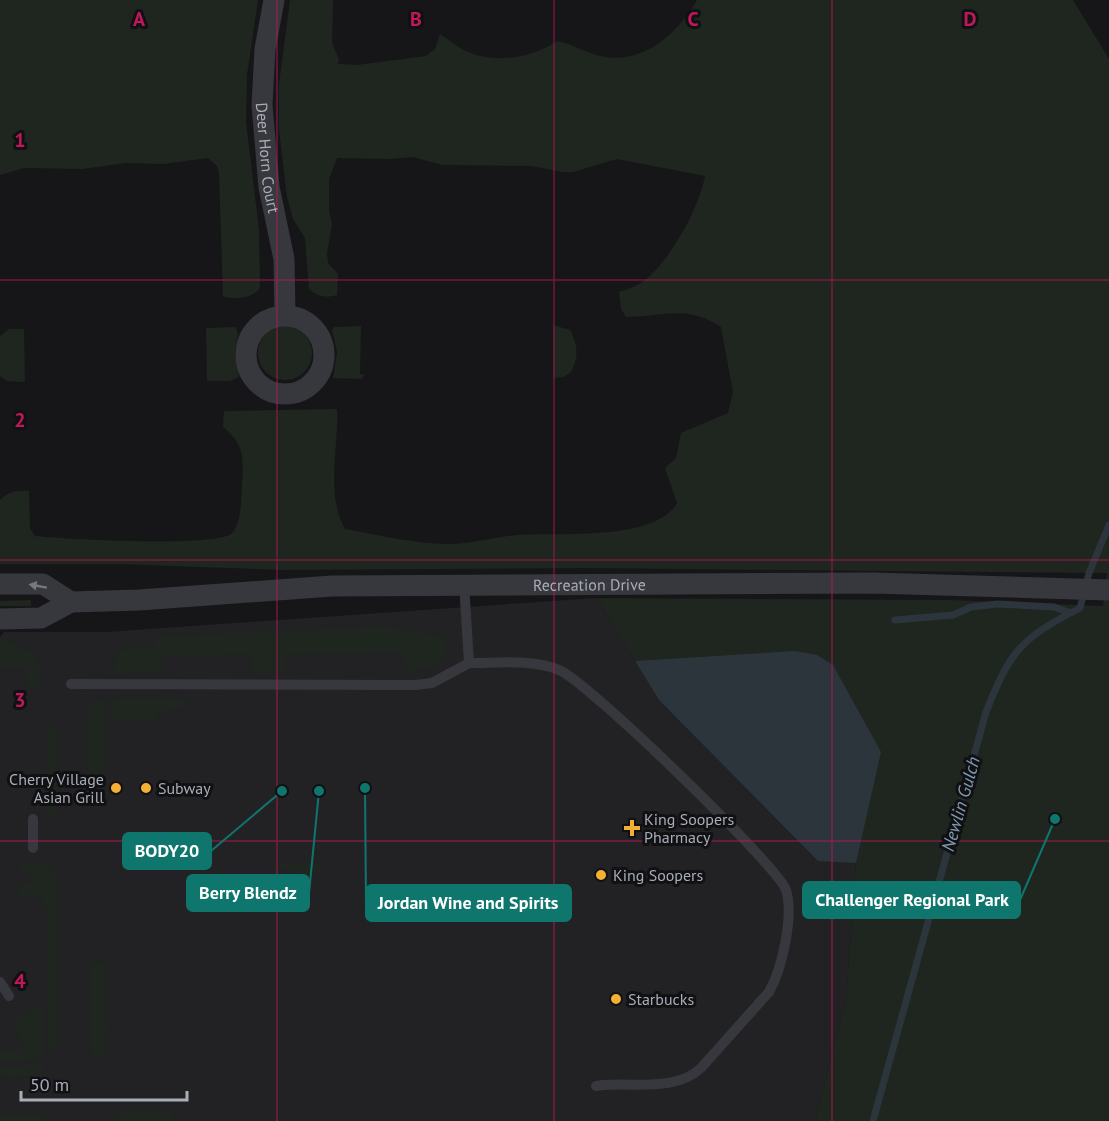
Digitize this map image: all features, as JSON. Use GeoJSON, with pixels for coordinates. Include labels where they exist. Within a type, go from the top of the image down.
{"type":"FeatureCollection","features":[{"type":"Feature","properties":{"kind":"street","name":"Deer Horn Court"},"geometry":{"type":"LineString","coordinates":[[274,0],[265,49],[262,105],[269,187],[284,260],[285,315]]}},
{"type":"Feature","properties":{"kind":"street","name":"Recreation Drive"},"geometry":{"type":"LineString","coordinates":[[0,619],[41,618],[71,602],[139,600],[332,586],[873,583],[1109,590]]}},
{"type":"Feature","properties":{"kind":"street"},"geometry":{"type":"LineString","coordinates":[[0,584],[43,584],[71,602]]}},
{"type":"Feature","properties":{"kind":"lane"},"geometry":{"type":"LineString","coordinates":[[464,584],[469,663]]}},
{"type":"Feature","properties":{"kind":"lane"},"geometry":{"type":"LineString","coordinates":[[71,684],[416,685],[432,683],[469,663],[543,664],[562,670],[581,684],[652,748],[781,878],[786,889],[788,916],[776,980],[770,992],[692,1077],[668,1083],[596,1086]]}},
{"type":"Feature","properties":{"kind":"lane"},"geometry":{"type":"LineString","coordinates":[[33,819],[33,848]]}},
{"type":"Feature","properties":{"kind":"lane"},"geometry":{"type":"LineString","coordinates":[[0,982],[9,996]]}},
{"type":"Feature","properties":{"kind":"shaded area"},"geometry":{"type":"Polygon","coordinates":[[[0,0],[258,0],[247,75],[246,122],[259,230],[260,287],[257,291],[243,298],[223,296],[219,173],[217,166],[208,158],[163,164],[126,163],[82,169],[24,168],[0,175],[0,0]]]}},
{"type":"Feature","properties":{"kind":"shaded area"},"geometry":{"type":"Polygon","coordinates":[[[290,0],[333,0],[332,43],[339,59],[338,64],[357,65],[426,56],[435,49],[440,34],[464,50],[490,58],[525,55],[557,41],[600,56],[615,58],[630,56],[644,52],[669,35],[689,13],[697,0],[1073,0],[1109,59],[1109,1121],[815,1121],[846,999],[856,863],[818,861],[659,700],[596,598],[950,600],[1103,606],[1107,573],[585,568],[282,570],[118,564],[0,564],[0,500],[16,491],[29,491],[30,528],[35,536],[170,541],[220,538],[232,533],[238,523],[243,474],[239,445],[223,427],[224,411],[337,409],[334,485],[339,515],[345,529],[436,544],[466,543],[517,535],[604,533],[648,524],[665,515],[677,503],[665,468],[676,458],[681,433],[728,413],[733,392],[721,327],[708,320],[685,314],[626,317],[621,309],[619,292],[641,283],[662,263],[689,219],[705,176],[617,159],[573,172],[562,172],[532,166],[442,165],[413,157],[337,158],[329,179],[329,211],[332,224],[327,253],[328,263],[338,274],[337,295],[322,296],[309,289],[305,238],[293,219],[287,197],[279,130],[279,84],[290,0]]]}},
{"type":"Feature","properties":{"kind":"shaded area"},"geometry":{"type":"Polygon","coordinates":[[[553,325],[570,330],[575,340],[574,367],[564,377],[553,378],[553,325]]]}},
{"type":"Feature","properties":{"kind":"shaded area"},"geometry":{"type":"Polygon","coordinates":[[[280,326],[290,326],[300,330],[308,338],[312,353],[308,368],[300,376],[290,380],[280,380],[270,376],[262,368],[258,358],[258,348],[262,338],[270,330],[280,326]]]}},
{"type":"Feature","properties":{"kind":"shaded area"},"geometry":{"type":"Polygon","coordinates":[[[361,326],[360,374],[364,374],[362,379],[333,378],[337,352],[332,330],[334,327],[361,326]]]}},
{"type":"Feature","properties":{"kind":"shaded area"},"geometry":{"type":"Polygon","coordinates":[[[236,327],[238,335],[235,353],[239,377],[230,381],[207,381],[206,328],[236,327]]]}},
{"type":"Feature","properties":{"kind":"shaded area"},"geometry":{"type":"Polygon","coordinates":[[[9,329],[24,329],[25,382],[7,381],[0,376],[0,336],[9,329]]]}},
{"type":"Feature","properties":{"kind":"shaded area"},"geometry":{"type":"Polygon","coordinates":[[[596,598],[659,700],[818,860],[856,863],[846,999],[815,1121],[0,1121],[0,637],[4,632],[106,632],[596,598]]]}},
{"type":"Feature","properties":{"kind":"shaded area"},"geometry":{"type":"Polygon","coordinates":[[[31,600],[31,606],[0,606],[0,601],[31,600]]]}},
{"type":"Feature","properties":{"kind":"shaded area"},"geometry":{"type":"Polygon","coordinates":[[[385,626],[446,638],[445,657],[434,667],[418,667],[418,671],[406,672],[403,653],[285,654],[285,672],[254,673],[252,654],[163,656],[162,672],[159,673],[112,673],[120,652],[130,647],[152,647],[158,637],[385,626]]]}},
{"type":"Feature","properties":{"kind":"shaded area"},"geometry":{"type":"Polygon","coordinates":[[[0,638],[31,651],[41,670],[40,687],[27,687],[25,667],[0,667],[0,638]]]}},
{"type":"Feature","properties":{"kind":"shaded area"},"geometry":{"type":"Polygon","coordinates":[[[795,651],[817,655],[833,665],[881,752],[856,863],[818,861],[659,700],[635,661],[795,651]]]}},
{"type":"Feature","properties":{"kind":"shaded area"},"geometry":{"type":"Polygon","coordinates":[[[106,698],[105,800],[88,801],[88,709],[94,701],[106,698]]]}},
{"type":"Feature","properties":{"kind":"shaded area"},"geometry":{"type":"Polygon","coordinates":[[[182,698],[188,705],[156,715],[155,719],[113,719],[113,699],[182,698]]]}},
{"type":"Feature","properties":{"kind":"shaded area"},"geometry":{"type":"Polygon","coordinates":[[[52,726],[56,730],[56,815],[47,818],[47,730],[52,726]]]}},
{"type":"Feature","properties":{"kind":"shaded area"},"geometry":{"type":"Polygon","coordinates":[[[280,862],[326,863],[299,892],[293,892],[294,870],[277,869],[276,864],[280,862]]]}},
{"type":"Feature","properties":{"kind":"shaded area"},"geometry":{"type":"Polygon","coordinates":[[[41,863],[53,869],[56,878],[58,1046],[49,1054],[47,907],[34,891],[23,898],[19,896],[19,884],[31,884],[31,873],[20,873],[21,864],[41,863]]]}},
{"type":"Feature","properties":{"kind":"shaded area"},"geometry":{"type":"Polygon","coordinates":[[[106,963],[107,1055],[91,1054],[90,964],[106,963]]]}},
{"type":"Feature","properties":{"kind":"shaded area"},"geometry":{"type":"Polygon","coordinates":[[[43,1004],[43,1055],[23,1061],[0,1061],[0,1051],[15,1050],[24,1045],[15,1029],[17,1020],[43,1004]]]}},
{"type":"Feature","properties":{"kind":"shaded area"},"geometry":{"type":"Polygon","coordinates":[[[42,1060],[42,1075],[40,1076],[0,1077],[0,1067],[24,1066],[42,1060]]]}},
{"type":"Feature","properties":{"kind":"shaded area"},"geometry":{"type":"Polygon","coordinates":[[[154,1109],[176,1114],[170,1121],[109,1121],[123,1113],[154,1109]]]}},
{"type":"Feature","properties":{"kind":"shaded area"},"geometry":{"type":"Polygon","coordinates":[[[0,1115],[41,1115],[43,1121],[0,1121],[0,1115]]]}},
{"type":"Feature","properties":{"kind":"waterway","name":"Newlin Gulch"},"geometry":{"type":"LineString","coordinates":[[873,1121],[986,712],[1003,674],[1020,648],[1030,638],[1080,608],[1089,573],[1109,525]]}},
{"type":"Feature","properties":{"kind":"waterway"},"geometry":{"type":"LineString","coordinates":[[895,620],[953,615],[971,607],[997,604],[1054,607],[1071,613]]}},
{"type":"Feature","properties":{"kind":"place","name":"Cherry Village Asian Grill"},"geometry":{"type":"Point","coordinates":[116,788]}},
{"type":"Feature","properties":{"kind":"place","name":"Subway"},"geometry":{"type":"Point","coordinates":[146,788]}},
{"type":"Feature","properties":{"kind":"place","name":"Jordan Wine and Spirits"},"geometry":{"type":"Point","coordinates":[365,788]}},
{"type":"Feature","properties":{"kind":"place","name":"BODY20"},"geometry":{"type":"Point","coordinates":[282,791]}},
{"type":"Feature","properties":{"kind":"place","name":"Berry Blendz"},"geometry":{"type":"Point","coordinates":[319,791]}},
{"type":"Feature","properties":{"kind":"place","name":"Challenger Regional Park"},"geometry":{"type":"Point","coordinates":[1055,819]}},
{"type":"Feature","properties":{"kind":"place","name":"King Soopers Pharmacy"},"geometry":{"type":"Point","coordinates":[632,828]}},
{"type":"Feature","properties":{"kind":"place","name":"King Soopers"},"geometry":{"type":"Point","coordinates":[601,875]}},
{"type":"Feature","properties":{"kind":"place","name":"Starbucks"},"geometry":{"type":"Point","coordinates":[616,999]}}]}
